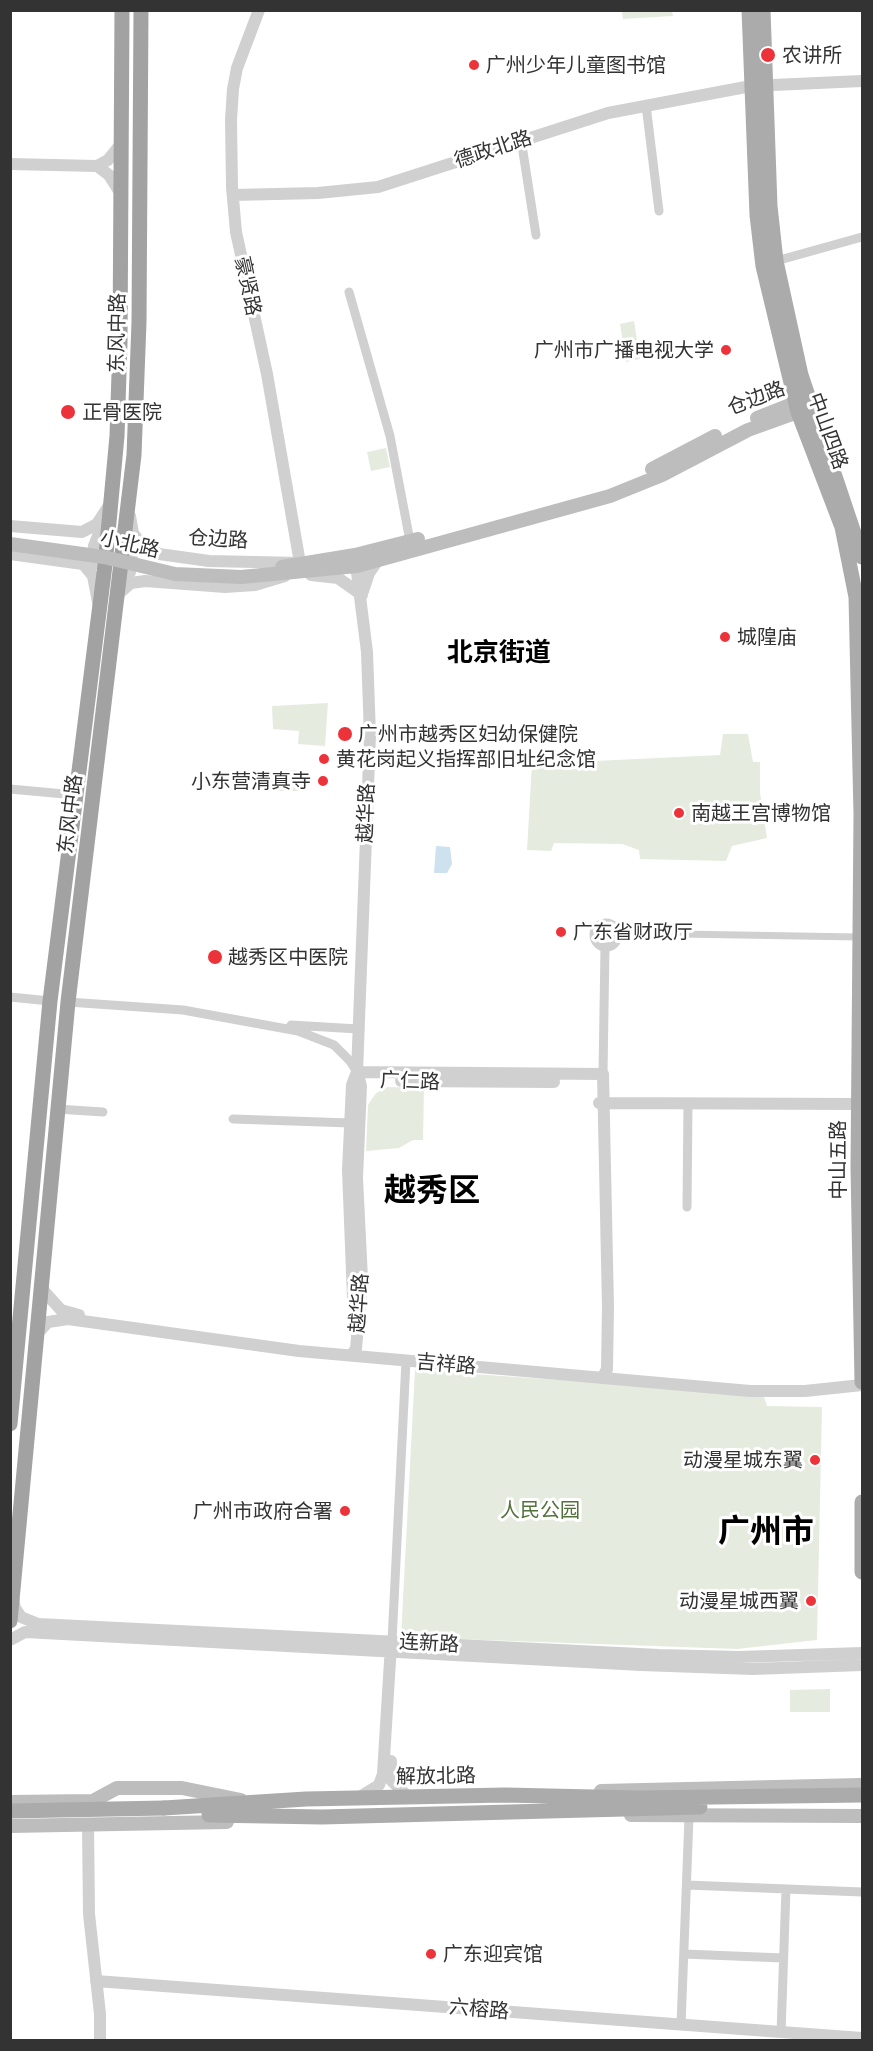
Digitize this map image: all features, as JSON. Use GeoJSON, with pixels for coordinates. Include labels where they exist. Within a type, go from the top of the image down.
{"type":"FeatureCollection","features":[{"type":"Feature","properties":{"kind":"highway"},"geometry":{"type":"LineString","coordinates":[[116,10],[121,30]]}},
{"type":"Feature","properties":{"kind":"highway","name":"东风中路"},"geometry":{"type":"LineString","coordinates":[[10,1424],[16,1308],[50,1001],[110,504],[119,375],[122,10]]}},
{"type":"Feature","properties":{"kind":"highway","name":"东风中路"},"geometry":{"type":"LineString","coordinates":[[10,1621],[68,1002],[128,506],[138,370],[141,10]]}},
{"type":"Feature","properties":{"kind":"main road","name":"中山四路"},"geometry":{"type":"LineString","coordinates":[[749,10],[759,86],[776,261],[801,406],[862,557]]}},
{"type":"Feature","properties":{"kind":"main road","name":"中山四路"},"geometry":{"type":"LineString","coordinates":[[763,10],[759,86],[761,254],[801,406],[848,550],[861,644],[859,937]]}},
{"type":"Feature","properties":{"kind":"main road","name":"仓边路"},"geometry":{"type":"LineString","coordinates":[[356,561],[410,541],[618,484],[657,467],[729,429],[801,406]]}},
{"type":"Feature","properties":{"kind":"main road","name":"仓边路"},"geometry":{"type":"LineString","coordinates":[[240,574],[378,560],[625,491],[801,406]]}},
{"type":"Feature","properties":{"kind":"main road","name":"小北路"},"geometry":{"type":"LineString","coordinates":[[10,537],[86,547],[180,567],[240,574]]}},
{"type":"Feature","properties":{"kind":"main road","name":"小北路"},"geometry":{"type":"LineString","coordinates":[[10,544],[96,555],[182,575],[240,574]]}},
{"type":"Feature","properties":{"kind":"main road","name":"中山五路"},"geometry":{"type":"LineString","coordinates":[[859,937],[862,1383]]}},
{"type":"Feature","properties":{"kind":"main road"},"geometry":{"type":"LineString","coordinates":[[862,1502],[862,1569]]}},
{"type":"Feature","properties":{"kind":"main road"},"geometry":{"type":"LineString","coordinates":[[546,1795],[668,1788],[862,1785]]}},
{"type":"Feature","properties":{"kind":"main road"},"geometry":{"type":"LineString","coordinates":[[10,1802],[93,1801],[117,1788],[182,1788],[228,1798],[270,1801]]}},
{"type":"Feature","properties":{"kind":"main road","name":"解放北路"},"geometry":{"type":"LineString","coordinates":[[10,1817],[164,1811],[270,1801],[546,1795],[862,1805]]}},
{"type":"Feature","properties":{"kind":"main road","name":"解放北路"},"geometry":{"type":"LineString","coordinates":[[10,1811],[164,1811],[271,1817],[545,1813],[862,1795]]}},
{"type":"Feature","properties":{"kind":"main road"},"geometry":{"type":"LineString","coordinates":[[93,1801],[95,1818],[102,1824]]}},
{"type":"Feature","properties":{"kind":"main road"},"geometry":{"type":"LineString","coordinates":[[545,1813],[689,1817],[862,1816]]}},
{"type":"Feature","properties":{"kind":"main road"},"geometry":{"type":"LineString","coordinates":[[10,1826],[238,1821],[271,1817]]}},
{"type":"Feature","properties":{"kind":"street","name":"豪贤路"},"geometry":{"type":"LineString","coordinates":[[259,10],[237,68],[233,89],[231,120],[233,195],[236,232],[267,374],[297,569]]}},
{"type":"Feature","properties":{"kind":"street","name":"德政北路"},"geometry":{"type":"LineString","coordinates":[[233,195],[318,193],[378,187],[521,139],[646,105],[759,86],[862,81]]}},
{"type":"Feature","properties":{"kind":"street"},"geometry":{"type":"LineString","coordinates":[[646,105],[659,211]]}},
{"type":"Feature","properties":{"kind":"street"},"geometry":{"type":"LineString","coordinates":[[521,139],[536,235]]}},
{"type":"Feature","properties":{"kind":"street"},"geometry":{"type":"LineString","coordinates":[[10,164],[97,166],[108,160],[121,144]]}},
{"type":"Feature","properties":{"kind":"street"},"geometry":{"type":"LineString","coordinates":[[97,166],[109,175],[121,194]]}},
{"type":"Feature","properties":{"kind":"street"},"geometry":{"type":"LineString","coordinates":[[776,261],[862,237]]}},
{"type":"Feature","properties":{"kind":"street"},"geometry":{"type":"LineString","coordinates":[[350,292],[390,436],[410,541]]}},
{"type":"Feature","properties":{"kind":"street","name":"小北路"},"geometry":{"type":"LineString","coordinates":[[10,526],[82,532],[97,524],[110,504]]}},
{"type":"Feature","properties":{"kind":"street","name":"仓边路"},"geometry":{"type":"LineString","coordinates":[[128,506],[134,533],[144,546],[159,554],[297,569]]}},
{"type":"Feature","properties":{"kind":"street"},"geometry":{"type":"LineString","coordinates":[[66,561],[75,554],[77,546],[75,537],[68,532]]}},
{"type":"Feature","properties":{"kind":"street","name":"小北路"},"geometry":{"type":"LineString","coordinates":[[10,554],[83,564],[90,571],[99,608]]}},
{"type":"Feature","properties":{"kind":"street"},"geometry":{"type":"LineString","coordinates":[[154,581],[144,576],[140,564],[143,557],[159,554]]}},
{"type":"Feature","properties":{"kind":"street"},"geometry":{"type":"LineString","coordinates":[[297,569],[338,578],[362,595],[369,573],[378,560]]}},
{"type":"Feature","properties":{"kind":"street","name":"越华路"},"geometry":{"type":"LineString","coordinates":[[352,1351],[362,1271],[357,1178],[361,1086],[357,1072],[370,735],[368,652],[356,561]]}},
{"type":"Feature","properties":{"kind":"street","name":"仓边路"},"geometry":{"type":"LineString","coordinates":[[116,596],[131,583],[154,581],[206,587],[241,587],[297,569]]}},
{"type":"Feature","properties":{"kind":"street"},"geometry":{"type":"LineString","coordinates":[[10,789],[75,795]]}},
{"type":"Feature","properties":{"kind":"street"},"geometry":{"type":"LineString","coordinates":[[605,922],[612,924],[618,933],[615,944],[605,947],[598,944],[594,938],[594,931],[598,925],[605,922]]}},
{"type":"Feature","properties":{"kind":"street"},"geometry":{"type":"LineString","coordinates":[[618,933],[859,937]]}},
{"type":"Feature","properties":{"kind":"street"},"geometry":{"type":"LineString","coordinates":[[604,1372],[608,1307],[601,1103],[605,947]]}},
{"type":"Feature","properties":{"kind":"street"},"geometry":{"type":"LineString","coordinates":[[10,997],[50,1001]]}},
{"type":"Feature","properties":{"kind":"street"},"geometry":{"type":"LineString","coordinates":[[68,1002],[183,1010],[262,1024],[321,1038],[343,1053],[357,1072]]}},
{"type":"Feature","properties":{"kind":"street"},"geometry":{"type":"LineString","coordinates":[[262,1024],[358,1029]]}},
{"type":"Feature","properties":{"kind":"street","name":"越华路"},"geometry":{"type":"LineString","coordinates":[[352,1351],[353,1277],[348,1170],[352,1085],[357,1072]]}},
{"type":"Feature","properties":{"kind":"street","name":"广仁路"},"geometry":{"type":"LineString","coordinates":[[357,1072],[601,1078]]}},
{"type":"Feature","properties":{"kind":"street"},"geometry":{"type":"LineString","coordinates":[[601,1103],[860,1104]]}},
{"type":"Feature","properties":{"kind":"street"},"geometry":{"type":"LineString","coordinates":[[687,1207],[688,1104]]}},
{"type":"Feature","properties":{"kind":"street"},"geometry":{"type":"LineString","coordinates":[[57,1109],[104,1112]]}},
{"type":"Feature","properties":{"kind":"street"},"geometry":{"type":"LineString","coordinates":[[233,1119],[350,1124]]}},
{"type":"Feature","properties":{"kind":"street","name":"吉祥路"},"geometry":{"type":"LineString","coordinates":[[42,1289],[55,1305],[69,1313],[406,1360],[774,1384],[862,1377]]}},
{"type":"Feature","properties":{"kind":"street","name":"吉祥路"},"geometry":{"type":"LineString","coordinates":[[37,1334],[48,1322],[68,1319],[242,1344],[604,1372],[769,1392],[862,1383]]}},
{"type":"Feature","properties":{"kind":"street"},"geometry":{"type":"LineString","coordinates":[[358,1798],[378,1785],[383,1774],[392,1647],[406,1360]]}},
{"type":"Feature","properties":{"kind":"street","name":"连新路"},"geometry":{"type":"LineString","coordinates":[[13,1596],[15,1608],[21,1617],[38,1624],[742,1669],[862,1665]]}},
{"type":"Feature","properties":{"kind":"street","name":"连新路"},"geometry":{"type":"LineString","coordinates":[[10,1640],[26,1632],[715,1657],[862,1653]]}},
{"type":"Feature","properties":{"kind":"street"},"geometry":{"type":"LineString","coordinates":[[392,1647],[390,1776],[394,1784],[408,1797]]}},
{"type":"Feature","properties":{"kind":"street"},"geometry":{"type":"LineString","coordinates":[[681,2025],[689,1817]]}},
{"type":"Feature","properties":{"kind":"street"},"geometry":{"type":"LineString","coordinates":[[88,1824],[89,1914],[100,2040]]}},
{"type":"Feature","properties":{"kind":"street"},"geometry":{"type":"LineString","coordinates":[[687,1885],[862,1892]]}},
{"type":"Feature","properties":{"kind":"street"},"geometry":{"type":"LineString","coordinates":[[781,2033],[786,1889]]}},
{"type":"Feature","properties":{"kind":"street"},"geometry":{"type":"LineString","coordinates":[[684,1954],[783,1958]]}},
{"type":"Feature","properties":{"kind":"street","name":"六榕路"},"geometry":{"type":"LineString","coordinates":[[96,1981],[862,2038]]}},
{"type":"Feature","properties":{"kind":"green space"},"geometry":{"type":"Polygon","coordinates":[[[622,11],[672,11],[673,16],[623,19],[622,11]]]}},
{"type":"Feature","properties":{"kind":"green space"},"geometry":{"type":"Polygon","coordinates":[[[634,321],[640,359],[626,362],[620,324],[634,321]]]}},
{"type":"Feature","properties":{"kind":"green space"},"geometry":{"type":"Polygon","coordinates":[[[386,448],[390,467],[371,471],[367,452],[386,448]]]}},
{"type":"Feature","properties":{"kind":"green space"},"geometry":{"type":"Polygon","coordinates":[[[328,703],[325,746],[298,744],[299,731],[273,729],[272,706],[328,703]]]}},
{"type":"Feature","properties":{"kind":"green space"},"geometry":{"type":"Polygon","coordinates":[[[723,734],[748,734],[753,762],[760,762],[760,793],[767,838],[732,846],[726,861],[640,859],[639,850],[622,844],[554,843],[551,851],[527,850],[532,764],[720,755],[723,734]]]}},
{"type":"Feature","properties":{"kind":"green space"},"geometry":{"type":"Polygon","coordinates":[[[262,770],[303,770],[303,791],[262,791],[262,770]]]}},
{"type":"Feature","properties":{"kind":"green space"},"geometry":{"type":"Polygon","coordinates":[[[388,1087],[424,1088],[423,1140],[413,1140],[399,1148],[366,1151],[368,1105],[376,1093],[388,1087]]]}},
{"type":"Feature","properties":{"kind":"green space","name":"人民公园"},"geometry":{"type":"Polygon","coordinates":[[[415,1370],[763,1394],[767,1406],[822,1407],[817,1640],[737,1649],[401,1637],[415,1370]]]}},
{"type":"Feature","properties":{"kind":"green space"},"geometry":{"type":"Polygon","coordinates":[[[830,1689],[830,1712],[790,1712],[790,1690],[830,1689]]]}},
{"type":"Feature","properties":{"kind":"water"},"geometry":{"type":"Polygon","coordinates":[[[436,846],[450,847],[452,864],[447,873],[434,873],[436,846]]]}},
{"type":"Feature","properties":{"kind":"place","name":"农讲所"},"geometry":{"type":"Point","coordinates":[768,55]}},
{"type":"Feature","properties":{"kind":"place","name":"广州少年儿童图书馆"},"geometry":{"type":"Point","coordinates":[474,65]}},
{"type":"Feature","properties":{"kind":"place","name":"广州市广播电视大学"},"geometry":{"type":"Point","coordinates":[726,350]}},
{"type":"Feature","properties":{"kind":"place","name":"正骨医院"},"geometry":{"type":"Point","coordinates":[68,412]}},
{"type":"Feature","properties":{"kind":"place","name":"城隍庙"},"geometry":{"type":"Point","coordinates":[725,637]}},
{"type":"Feature","properties":{"kind":"place","name":"广州市越秀区妇幼保健院"},"geometry":{"type":"Point","coordinates":[345,734]}},
{"type":"Feature","properties":{"kind":"place","name":"黄花岗起义指挥部旧址纪念馆"},"geometry":{"type":"Point","coordinates":[324,759]}},
{"type":"Feature","properties":{"kind":"place","name":"小东营清真寺"},"geometry":{"type":"Point","coordinates":[323,781]}},
{"type":"Feature","properties":{"kind":"place","name":"南越王宫博物馆"},"geometry":{"type":"Point","coordinates":[679,813]}},
{"type":"Feature","properties":{"kind":"place","name":"广东省财政厅"},"geometry":{"type":"Point","coordinates":[561,932]}},
{"type":"Feature","properties":{"kind":"place","name":"越秀区中医院"},"geometry":{"type":"Point","coordinates":[215,957]}},
{"type":"Feature","properties":{"kind":"place","name":"动漫星城东翼"},"geometry":{"type":"Point","coordinates":[815,1460]}},
{"type":"Feature","properties":{"kind":"place","name":"广州市政府合署"},"geometry":{"type":"Point","coordinates":[345,1511]}},
{"type":"Feature","properties":{"kind":"place","name":"动漫星城西翼"},"geometry":{"type":"Point","coordinates":[811,1601]}},
{"type":"Feature","properties":{"kind":"place","name":"广东迎宾馆"},"geometry":{"type":"Point","coordinates":[431,1954]}},
{"type":"Feature","properties":{"kind":"district","name":"北京街道"},"geometry":{"type":"Point","coordinates":[499,652]}},
{"type":"Feature","properties":{"kind":"district","name":"越秀区"},"geometry":{"type":"Point","coordinates":[432,1190]}},
{"type":"Feature","properties":{"kind":"district","name":"广州市"},"geometry":{"type":"Point","coordinates":[766,1531]}}]}
